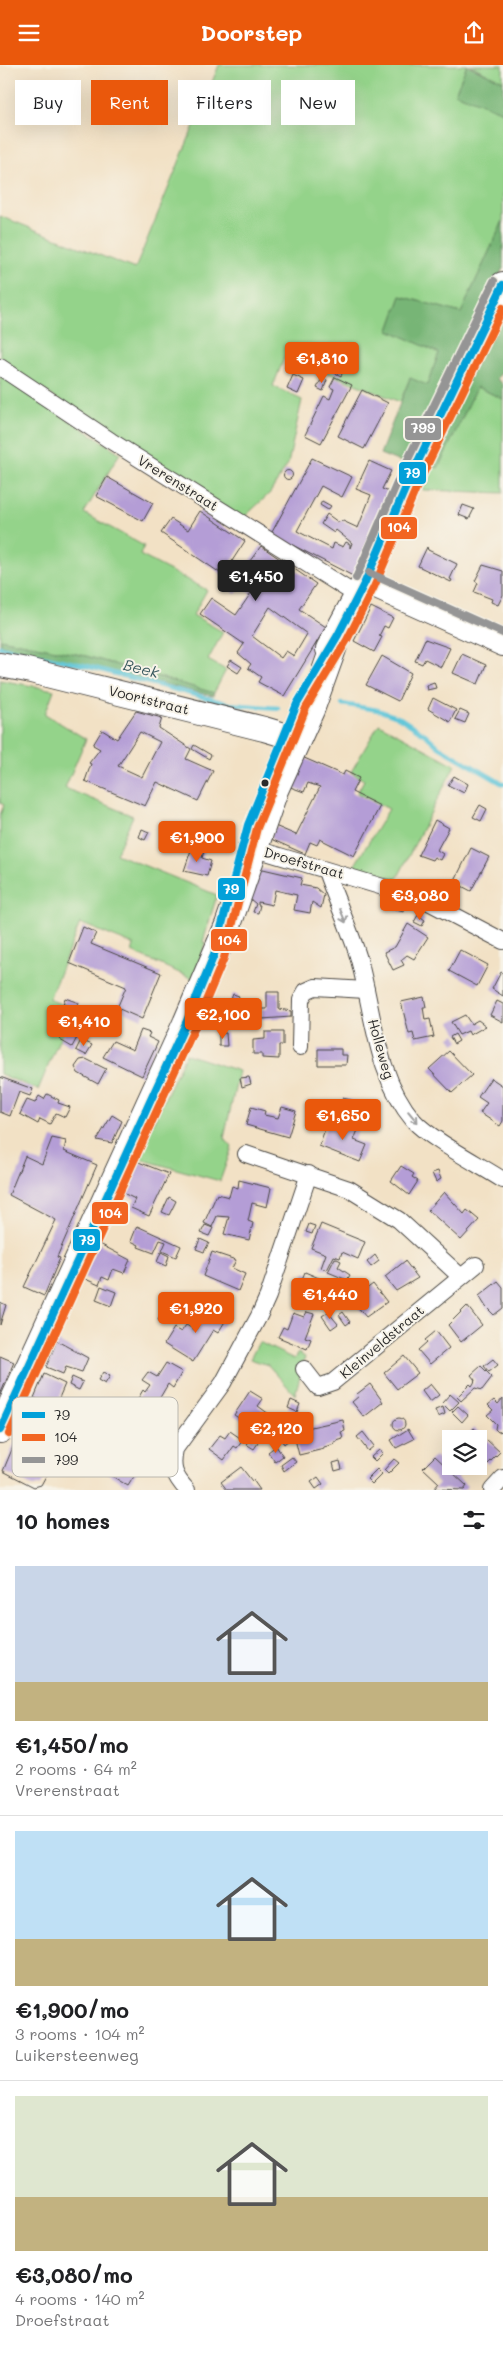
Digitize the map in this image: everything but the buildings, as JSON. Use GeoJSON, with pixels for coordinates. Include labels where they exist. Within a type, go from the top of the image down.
{"type":"FeatureCollection","features":[{"type":"Feature","properties":{"kind":"main road"},"geometry":{"type":"LineString","coordinates":[[16,1397],[186,1023],[241,893],[248,847],[275,790],[291,737],[311,710],[338,635],[362,589],[409,480],[503,285]]}},
{"type":"Feature","properties":{"kind":"main road"},"geometry":{"type":"LineString","coordinates":[[0,1431],[12,1405]]}},
{"type":"Feature","properties":{"kind":"street","name":"Vrerenstraat"},"geometry":{"type":"LineString","coordinates":[[0,367],[111,441],[362,589],[503,643]]}},
{"type":"Feature","properties":{"kind":"street","name":"Voortstraat"},"geometry":{"type":"LineString","coordinates":[[0,665],[27,670],[291,737]]}},
{"type":"Feature","properties":{"kind":"street","name":"Droefstraat"},"geometry":{"type":"LineString","coordinates":[[248,847],[423,899],[503,941]]}},
{"type":"Feature","properties":{"kind":"street","name":"Holleweg"},"geometry":{"type":"LineString","coordinates":[[326,871],[350,931],[366,991],[377,1044],[389,1081],[415,1122],[503,1180]]}},
{"type":"Feature","properties":{"kind":"street"},"geometry":{"type":"LineString","coordinates":[[300,1047],[301,1000],[306,991],[315,987],[366,991]]}},
{"type":"Feature","properties":{"kind":"street"},"geometry":{"type":"LineString","coordinates":[[246,1154],[349,1189],[399,1220],[461,1277]]}},
{"type":"Feature","properties":{"kind":"street"},"geometry":{"type":"LineString","coordinates":[[178,1445],[223,1383],[265,1302],[309,1175]]}},
{"type":"Feature","properties":{"kind":"street","name":"Kleinveldstraat"},"geometry":{"type":"LineString","coordinates":[[304,1369],[318,1387],[333,1383],[476,1265]]}},
{"type":"Feature","properties":{"kind":"street"},"geometry":{"type":"LineString","coordinates":[[175,1477],[187,1490]]}},
{"type":"Feature","properties":{"kind":"street"},"geometry":{"type":"LineString","coordinates":[[492,1490],[503,1478]]}},
{"type":"Feature","properties":{"kind":"green space"},"geometry":{"type":"Polygon","coordinates":[[[219,65],[467,65],[456,93],[503,112],[503,221],[461,313],[401,296],[389,330],[439,353],[427,386],[410,378],[400,402],[285,356],[273,386],[302,400],[288,464],[270,493],[240,521],[0,361],[0,216],[135,269],[194,125],[271,125],[271,80],[213,80],[219,65]]]}},
{"type":"Feature","properties":{"kind":"green space"},"geometry":{"type":"Polygon","coordinates":[[[467,65],[503,81],[503,112],[455,93],[467,65]]]}},
{"type":"Feature","properties":{"kind":"green space"},"geometry":{"type":"Polygon","coordinates":[[[470,65],[503,65],[503,81],[470,65]]]}},
{"type":"Feature","properties":{"kind":"green space"},"geometry":{"type":"Polygon","coordinates":[[[503,221],[503,268],[405,464],[380,454],[410,378],[427,385],[439,353],[389,330],[401,296],[461,313],[503,221]]]}},
{"type":"Feature","properties":{"kind":"green space"},"geometry":{"type":"Polygon","coordinates":[[[503,306],[503,370],[497,379],[503,384],[503,399],[477,387],[438,468],[428,465],[503,306]]]}},
{"type":"Feature","properties":{"kind":"green space"},"geometry":{"type":"Polygon","coordinates":[[[0,375],[120,453],[84,513],[144,546],[140,555],[207,590],[193,615],[223,632],[208,660],[226,670],[214,693],[86,656],[0,639],[0,375]]]}},
{"type":"Feature","properties":{"kind":"green space"},"geometry":{"type":"Polygon","coordinates":[[[477,387],[503,399],[503,493],[424,490],[419,487],[428,465],[438,468],[477,387]]]}},
{"type":"Feature","properties":{"kind":"green space"},"geometry":{"type":"Polygon","coordinates":[[[0,639],[86,656],[214,693],[213,696],[0,645],[0,639]]]}},
{"type":"Feature","properties":{"kind":"green space"},"geometry":{"type":"Polygon","coordinates":[[[0,680],[54,690],[45,714],[86,739],[65,788],[133,816],[116,854],[217,895],[203,942],[206,943],[193,979],[132,952],[134,945],[80,923],[49,999],[72,1009],[38,1090],[0,1074],[0,815],[4,805],[0,803],[0,680]]]}},
{"type":"Feature","properties":{"kind":"green space"},"geometry":{"type":"Polygon","coordinates":[[[379,724],[455,765],[397,879],[353,868],[389,809],[357,793],[364,780],[351,772],[379,724]]]}},
{"type":"Feature","properties":{"kind":"green space"},"geometry":{"type":"Polygon","coordinates":[[[186,1054],[239,1071],[224,1138],[232,1147],[220,1181],[136,1158],[186,1054]]]}},
{"type":"Feature","properties":{"kind":"green space"},"geometry":{"type":"Polygon","coordinates":[[[259,1342],[294,1359],[298,1353],[305,1357],[295,1395],[268,1365],[250,1359],[259,1342]]]}},
{"type":"Feature","properties":{"kind":"waterway","name":"Beek"},"geometry":{"type":"LineString","coordinates":[[0,647],[83,665],[229,704],[278,708]]}},
{"type":"Feature","properties":{"kind":"waterway","name":"Beek"},"geometry":{"type":"LineString","coordinates":[[342,704],[378,710],[400,718],[426,735],[439,747],[503,784]]}},
{"type":"Feature","properties":{"kind":"transit line","name":"799"},"geometry":{"type":"LineString","coordinates":[[356,578],[400,476],[494,281]]}},
{"type":"Feature","properties":{"kind":"transit line","name":"79"},"geometry":{"type":"LineString","coordinates":[[15,1397],[186,1023],[214,955],[248,825],[297,704],[338,635],[365,582],[409,480],[503,285]]}},
{"type":"Feature","properties":{"kind":"transit line","name":"104"},"geometry":{"type":"LineString","coordinates":[[26,1397],[195,1027],[224,958],[257,828],[306,708],[347,640],[374,587],[418,484],[503,308]]}},
{"type":"Feature","properties":{"kind":"transit line","name":"799"},"geometry":{"type":"LineString","coordinates":[[369,573],[503,633]]}},
{"type":"Feature","properties":{"kind":"transit line","name":"79"},"geometry":{"type":"LineString","coordinates":[[0,1430],[12,1404]]}},
{"type":"Feature","properties":{"kind":"transit line","name":"104"},"geometry":{"type":"LineString","coordinates":[[9,1434],[12,1427]]}}]}
